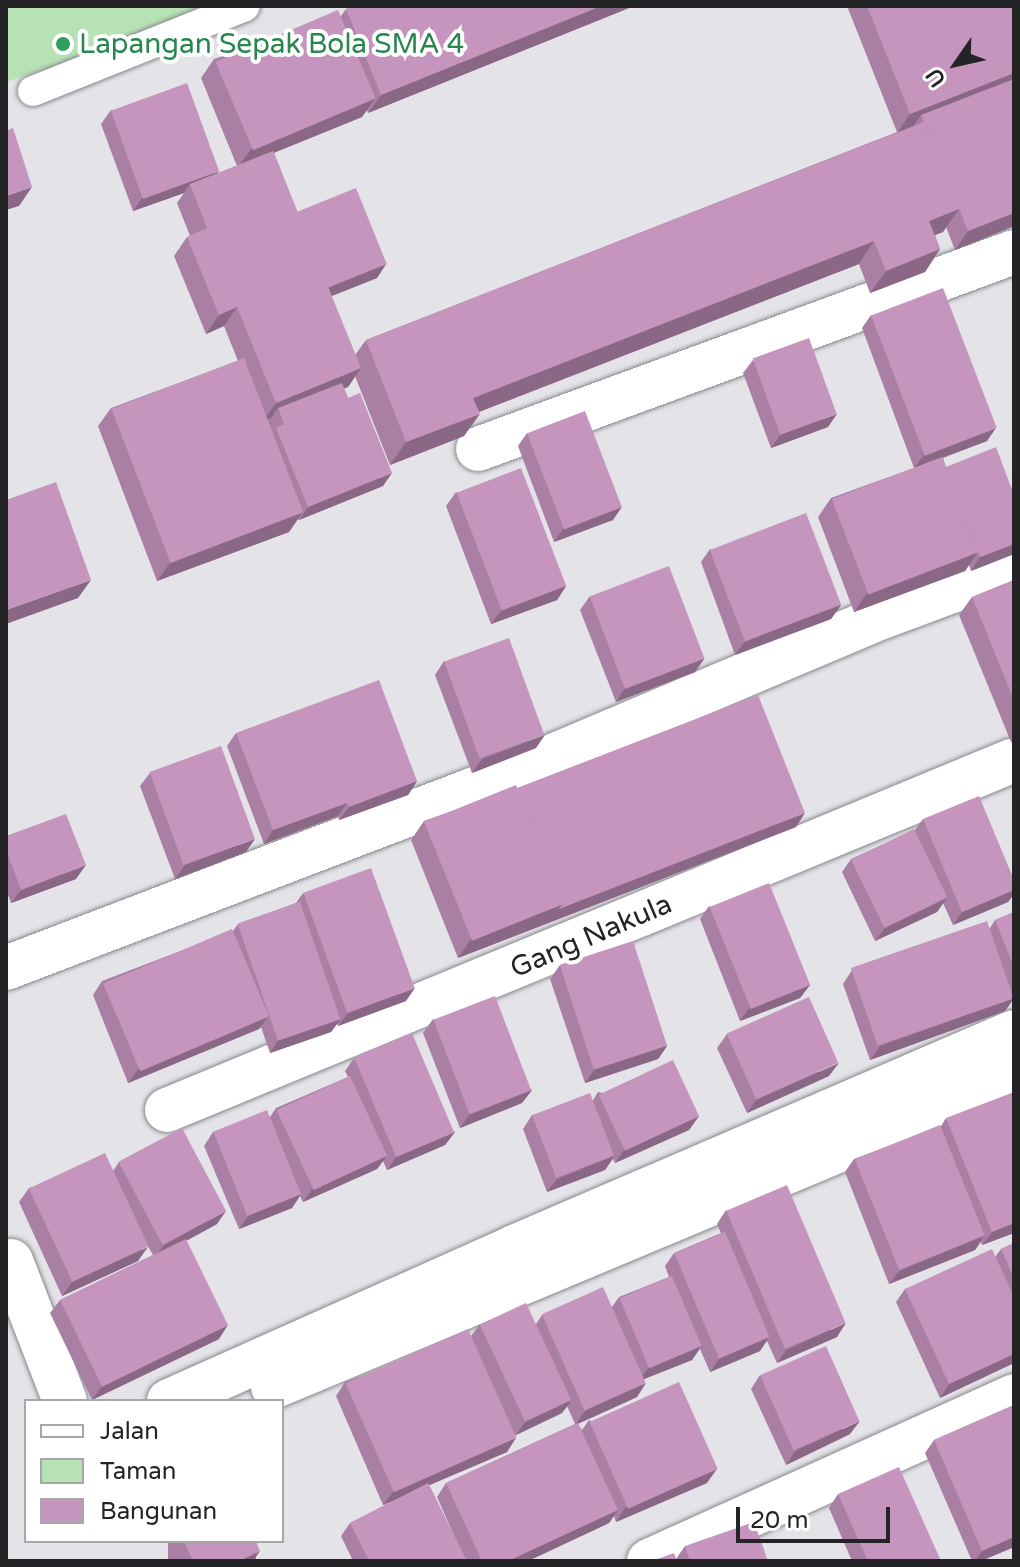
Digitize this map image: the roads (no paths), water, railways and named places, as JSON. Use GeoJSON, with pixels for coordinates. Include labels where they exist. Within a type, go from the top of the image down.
{"type":"FeatureCollection","features":[{"type":"Feature","properties":{"kind":"street"},"geometry":{"type":"LineString","coordinates":[[478,449],[1014,252]]}},
{"type":"Feature","properties":{"kind":"street"},"geometry":{"type":"LineString","coordinates":[[6,968],[470,791],[885,616],[1014,568]]}},
{"type":"Feature","properties":{"kind":"street","name":"Gang Nakula"},"geometry":{"type":"LineString","coordinates":[[167,1110],[1014,760]]}},
{"type":"Feature","properties":{"kind":"street"},"geometry":{"type":"LineString","coordinates":[[245,1399],[519,1264],[1014,1032]]}},
{"type":"Feature","properties":{"kind":"street"},"geometry":{"type":"LineString","coordinates":[[174,1399],[519,1264],[1014,1077]]}},
{"type":"Feature","properties":{"kind":"street"},"geometry":{"type":"LineString","coordinates":[[11,1261],[64,1399]]}},
{"type":"Feature","properties":{"kind":"street"},"geometry":{"type":"LineString","coordinates":[[649,1561],[1014,1396]]}},
{"type":"Feature","properties":{"kind":"lane"},"geometry":{"type":"LineString","coordinates":[[33,91],[245,6]]}},
{"type":"Feature","properties":{"kind":"place","name":"Lapangan Sepak Bola SMA 4"},"geometry":{"type":"Point","coordinates":[63,44]}}]}
